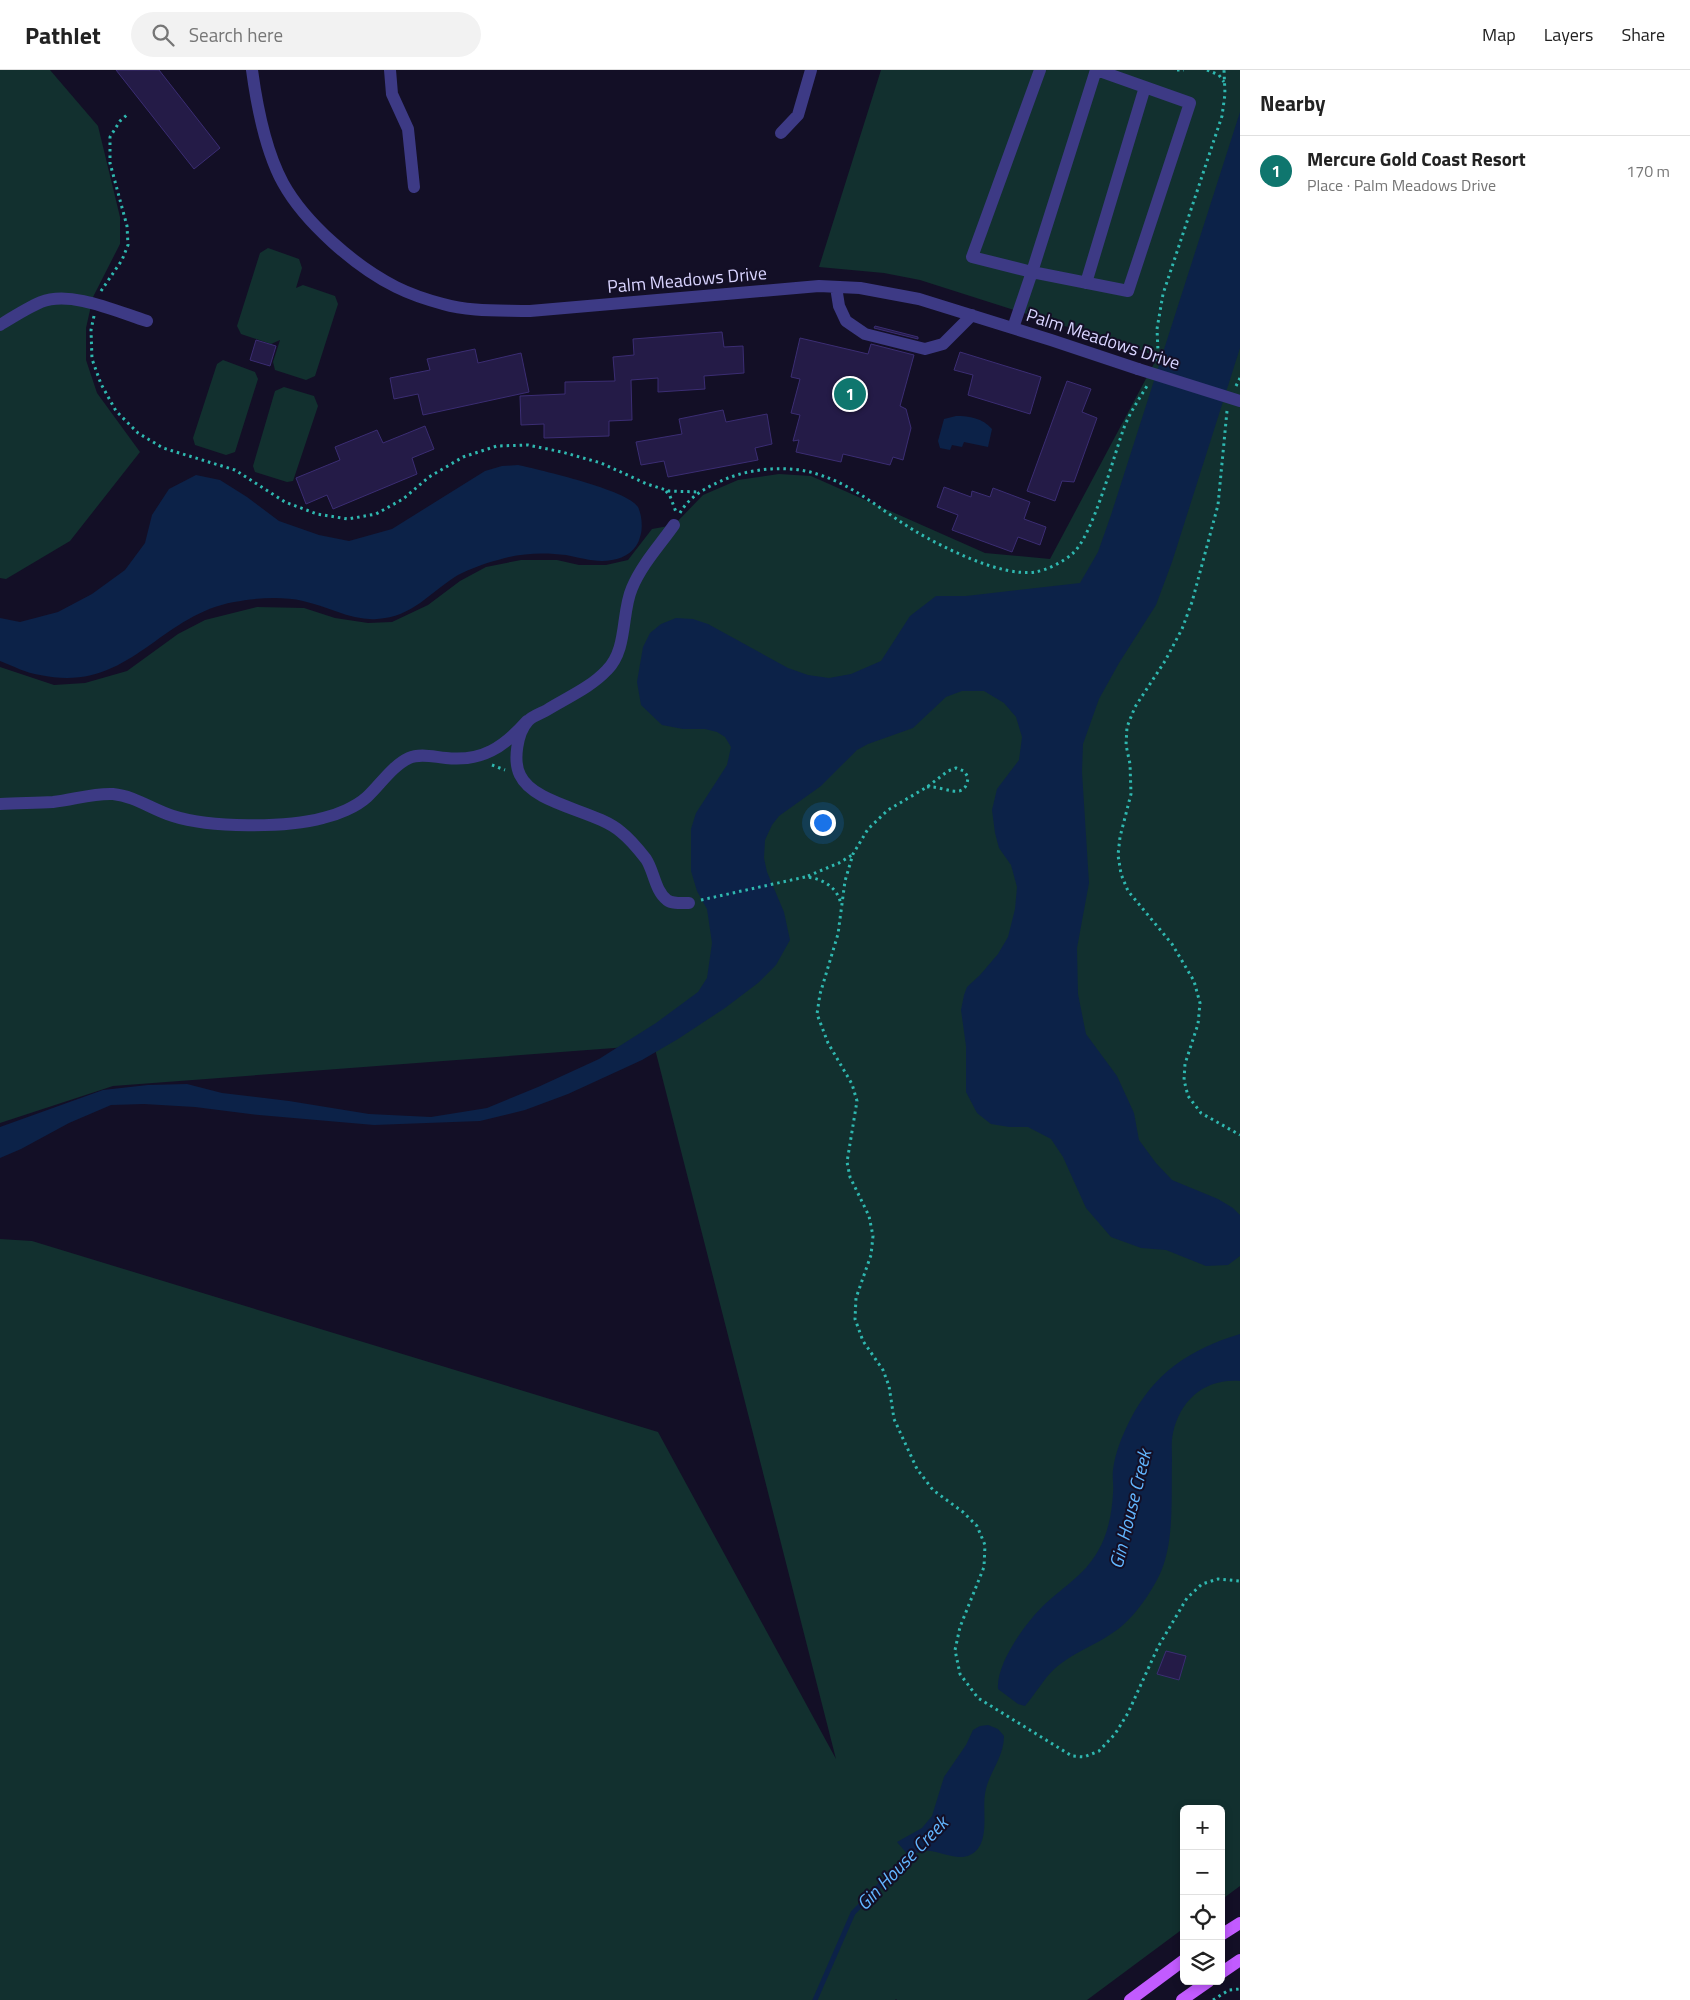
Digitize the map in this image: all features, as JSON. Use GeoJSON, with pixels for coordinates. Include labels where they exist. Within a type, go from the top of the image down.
{"type":"FeatureCollection","features":[{"type":"Feature","properties":{"kind":"main road"},"geometry":{"type":"LineString","coordinates":[[1225,1932],[1240,1923]]}},
{"type":"Feature","properties":{"kind":"main road"},"geometry":{"type":"LineString","coordinates":[[1225,1970],[1240,1960]]}},
{"type":"Feature","properties":{"kind":"main road"},"geometry":{"type":"LineString","coordinates":[[1130,2000],[1180,1963]]}},
{"type":"Feature","properties":{"kind":"main road"},"geometry":{"type":"LineString","coordinates":[[1182,2000],[1203,1985]]}},
{"type":"Feature","properties":{"kind":"street","name":"Palm Meadows Drive"},"geometry":{"type":"LineString","coordinates":[[252,70],[268,143],[282,182],[298,208],[360,265],[397,288],[444,304],[483,310],[530,311],[819,286],[860,288],[920,299],[1138,369],[1235,403]]}},
{"type":"Feature","properties":{"kind":"street"},"geometry":{"type":"LineString","coordinates":[[390,70],[392,94],[408,129],[414,187]]}},
{"type":"Feature","properties":{"kind":"street"},"geometry":{"type":"LineString","coordinates":[[781,134],[798,115],[810,70]]}},
{"type":"Feature","properties":{"kind":"street"},"geometry":{"type":"LineString","coordinates":[[1013,328],[1032,272],[1096,70],[1190,103],[1128,291],[1032,272],[972,257],[1040,70]]}},
{"type":"Feature","properties":{"kind":"street"},"geometry":{"type":"LineString","coordinates":[[1086,283],[1145,87]]}},
{"type":"Feature","properties":{"kind":"street"},"geometry":{"type":"LineString","coordinates":[[836,287],[839,306],[846,321],[853,326],[865,334],[924,349],[943,344],[972,315]]}},
{"type":"Feature","properties":{"kind":"street"},"geometry":{"type":"LineString","coordinates":[[0,325],[41,302],[51,300],[74,300],[96,304],[147,321]]}},
{"type":"Feature","properties":{"kind":"street"},"geometry":{"type":"LineString","coordinates":[[0,804],[53,802],[112,794],[126,797],[174,817],[212,824],[296,823],[324,818],[366,798],[391,772],[408,758],[423,755],[467,759],[493,751],[512,738],[528,721],[596,681],[612,666],[620,644],[632,589],[644,566],[674,525]]}},
{"type":"Feature","properties":{"kind":"street"},"geometry":{"type":"LineString","coordinates":[[528,721],[519,740],[516,759],[520,774],[526,785],[549,799],[596,817],[620,831],[646,860],[659,890],[667,900],[677,903],[689,903]]}},
{"type":"Feature","properties":{"kind":"path"},"geometry":{"type":"LineString","coordinates":[[1177,70],[1184,70]]}},
{"type":"Feature","properties":{"kind":"path"},"geometry":{"type":"LineString","coordinates":[[1206,70],[1219,75],[1225,84]]}},
{"type":"Feature","properties":{"kind":"path"},"geometry":{"type":"LineString","coordinates":[[1152,369],[1158,351],[1157,329],[1164,294],[1222,116],[1225,84],[1224,70]]}},
{"type":"Feature","properties":{"kind":"path"},"geometry":{"type":"LineString","coordinates":[[128,114],[120,121],[110,137],[110,163],[127,226],[128,246],[122,260],[101,290],[91,330],[92,359],[101,384],[116,411],[138,433],[163,448],[235,470],[285,502],[317,514],[348,519],[376,514],[403,499],[429,476],[463,456],[497,446],[528,445],[562,452],[601,463],[646,484],[669,491],[699,492]]}},
{"type":"Feature","properties":{"kind":"path"},"geometry":{"type":"LineString","coordinates":[[674,525],[683,508],[699,492],[736,475],[766,470],[797,469],[844,484],[945,548],[984,564],[1014,572],[1036,572],[1054,565],[1073,554],[1085,538],[1126,424],[1149,378]]}},
{"type":"Feature","properties":{"kind":"path"},"geometry":{"type":"LineString","coordinates":[[1235,388],[1240,378]]}},
{"type":"Feature","properties":{"kind":"path"},"geometry":{"type":"LineString","coordinates":[[1235,403],[1226,412],[1226,437],[1218,505],[1192,602],[1182,629],[1165,661],[1135,707],[1127,727],[1126,745],[1130,764],[1131,794],[1120,837],[1118,854],[1121,874],[1128,892],[1172,944],[1194,981],[1200,1003],[1198,1024],[1185,1064],[1184,1080],[1188,1096],[1201,1113],[1240,1135]]}},
{"type":"Feature","properties":{"kind":"path"},"geometry":{"type":"LineString","coordinates":[[664,489],[673,501],[676,511],[674,525]]}},
{"type":"Feature","properties":{"kind":"path"},"geometry":{"type":"LineString","coordinates":[[467,759],[488,763],[504,770],[526,785]]}},
{"type":"Feature","properties":{"kind":"path"},"geometry":{"type":"LineString","coordinates":[[926,787],[936,786],[954,792],[961,791],[967,784],[968,777],[964,771],[956,768],[948,771],[888,810],[868,829],[853,854],[845,881],[838,934],[820,994],[817,1014],[828,1043],[852,1084],[856,1102],[847,1162],[850,1177],[869,1216],[873,1236],[871,1255],[856,1298],[855,1319],[863,1341],[883,1370],[894,1418],[917,1470],[933,1490],[963,1512],[977,1526],[985,1545],[984,1567],[960,1627],[955,1650],[960,1674],[978,1698],[1072,1756],[1084,1757],[1099,1751],[1115,1734],[1128,1713],[1163,1639],[1187,1598],[1202,1584],[1218,1579],[1240,1581]]}},
{"type":"Feature","properties":{"kind":"path"},"geometry":{"type":"LineString","coordinates":[[689,903],[805,877],[824,870],[853,854]]}},
{"type":"Feature","properties":{"kind":"path"},"geometry":{"type":"LineString","coordinates":[[805,877],[817,878],[830,886],[840,897],[842,909]]}},
{"type":"Feature","properties":{"kind":"path"},"geometry":{"type":"LineString","coordinates":[[1213,2000],[1229,1990],[1240,1989]]}},
{"type":"Feature","properties":{"kind":"green space"},"geometry":{"type":"Polygon","coordinates":[[[0,70],[50,70],[98,126],[120,217],[120,244],[93,297],[86,328],[86,360],[97,393],[140,452],[70,541],[6,579],[0,578],[0,70]]]}},
{"type":"Feature","properties":{"kind":"green space"},"geometry":{"type":"Polygon","coordinates":[[[881,70],[1240,70],[1240,1886],[1225,1897],[1225,1805],[1180,1805],[1180,1931],[1087,2000],[0,2000],[0,1239],[32,1241],[658,1432],[836,1759],[654,1045],[113,1086],[0,1123],[0,667],[54,685],[85,683],[127,671],[178,634],[205,620],[257,607],[304,608],[335,618],[368,623],[392,622],[428,605],[460,581],[486,567],[521,560],[557,560],[579,565],[606,565],[628,560],[652,529],[674,525],[703,495],[738,480],[779,474],[811,476],[985,553],[1050,559],[1157,358],[1146,352],[920,280],[884,273],[819,267],[881,70]]]}},
{"type":"Feature","properties":{"kind":"green space"},"geometry":{"type":"Polygon","coordinates":[[[268,248],[299,259],[302,268],[296,288],[303,285],[335,296],[338,304],[315,376],[306,380],[275,370],[273,362],[280,340],[271,344],[241,334],[237,326],[260,253],[268,248]]]}},
{"type":"Feature","properties":{"kind":"green space"},"geometry":{"type":"Polygon","coordinates":[[[223,360],[255,372],[258,379],[235,452],[226,455],[195,445],[193,438],[217,364],[223,360]]]}},
{"type":"Feature","properties":{"kind":"green space"},"geometry":{"type":"Polygon","coordinates":[[[284,387],[314,396],[318,406],[293,481],[287,482],[255,472],[253,466],[275,391],[284,387]]]}},
{"type":"Feature","properties":{"kind":"water"},"geometry":{"type":"Polygon","coordinates":[[[1240,112],[1240,348],[1172,562],[1156,605],[1119,663],[1099,699],[1083,744],[1082,772],[1089,883],[1077,948],[1078,994],[1086,1034],[1117,1076],[1134,1113],[1139,1140],[1156,1163],[1172,1180],[1218,1199],[1233,1208],[1240,1215],[1240,1256],[1228,1265],[1206,1266],[1166,1250],[1141,1248],[1111,1237],[1086,1208],[1063,1157],[1051,1139],[1028,1127],[1009,1127],[991,1124],[977,1113],[966,1092],[966,1046],[961,1010],[964,995],[967,987],[998,954],[1008,937],[1015,909],[1017,887],[1011,865],[999,848],[992,810],[997,789],[1019,760],[1022,737],[1016,717],[1004,703],[984,691],[962,691],[946,697],[913,728],[868,744],[857,750],[821,786],[779,816],[772,825],[765,840],[764,858],[767,872],[784,912],[790,940],[776,965],[758,983],[725,1008],[642,1060],[568,1094],[525,1110],[480,1121],[374,1125],[259,1115],[195,1107],[144,1104],[111,1105],[69,1123],[0,1158],[0,1127],[103,1090],[148,1085],[187,1084],[222,1093],[289,1101],[369,1114],[431,1117],[487,1108],[599,1059],[656,1023],[698,992],[707,978],[712,943],[707,909],[697,891],[691,871],[691,829],[696,813],[727,765],[731,747],[725,737],[717,732],[662,725],[641,705],[637,682],[643,647],[650,633],[661,624],[676,618],[693,619],[708,624],[788,668],[808,675],[829,678],[851,674],[881,661],[910,616],[936,596],[966,596],[1080,583],[1098,552],[1111,515],[1240,112]]]}},
{"type":"Feature","properties":{"kind":"water"},"geometry":{"type":"Polygon","coordinates":[[[956,416],[976,418],[992,429],[988,447],[964,442],[962,447],[952,445],[950,450],[940,448],[938,441],[944,419],[956,416]]]}},
{"type":"Feature","properties":{"kind":"water"},"geometry":{"type":"Polygon","coordinates":[[[518,465],[601,488],[631,501],[638,507],[642,526],[636,546],[626,555],[606,561],[540,553],[493,561],[458,575],[420,603],[401,614],[377,619],[358,618],[295,599],[277,598],[234,602],[207,610],[184,622],[142,651],[120,664],[97,674],[71,678],[40,675],[0,661],[0,618],[20,622],[58,612],[92,594],[125,570],[145,543],[152,515],[169,489],[196,475],[220,480],[279,521],[319,535],[349,541],[392,529],[485,471],[502,466],[518,465]]]}},
{"type":"Feature","properties":{"kind":"water"},"geometry":{"type":"Polygon","coordinates":[[[1240,1334],[1240,1381],[1227,1381],[1205,1387],[1188,1401],[1176,1421],[1172,1440],[1171,1519],[1168,1549],[1159,1576],[1150,1592],[1126,1623],[1105,1638],[1059,1665],[1045,1679],[1025,1706],[1018,1704],[998,1689],[1001,1668],[1012,1645],[1027,1624],[1049,1600],[1086,1568],[1101,1544],[1110,1516],[1115,1457],[1124,1432],[1140,1403],[1150,1389],[1175,1365],[1205,1347],[1240,1334]]]}},
{"type":"Feature","properties":{"kind":"water"},"geometry":{"type":"Polygon","coordinates":[[[988,1725],[998,1729],[1004,1736],[999,1758],[989,1779],[985,1794],[984,1828],[981,1844],[977,1850],[965,1857],[929,1851],[922,1851],[909,1856],[897,1842],[922,1828],[932,1816],[944,1777],[966,1745],[973,1730],[980,1726],[988,1725]]]}},
{"type":"Feature","properties":{"kind":"building"},"geometry":{"type":"Polygon","coordinates":[[[116,70],[159,70],[220,148],[194,169],[116,70]]]}},
{"type":"Feature","properties":{"kind":"building"},"geometry":{"type":"Polygon","coordinates":[[[875,326],[918,337],[918,339],[874,328],[875,326]]]}},
{"type":"Feature","properties":{"kind":"building"},"geometry":{"type":"Polygon","coordinates":[[[722,332],[724,347],[743,346],[744,373],[704,376],[705,389],[658,392],[658,378],[631,380],[632,420],[609,421],[609,436],[544,438],[544,424],[521,425],[520,396],[565,394],[565,382],[615,381],[613,357],[634,355],[633,339],[722,332]]]}},
{"type":"Feature","properties":{"kind":"building"},"geometry":{"type":"Polygon","coordinates":[[[800,338],[868,354],[871,344],[914,355],[900,406],[906,409],[911,428],[903,460],[893,457],[890,465],[843,454],[841,462],[796,452],[799,440],[793,441],[800,415],[791,413],[800,379],[791,377],[800,338]]]}},
{"type":"Feature","properties":{"kind":"building"},"geometry":{"type":"Polygon","coordinates":[[[256,340],[276,346],[270,366],[250,360],[256,340]]]}},
{"type":"Feature","properties":{"kind":"building"},"geometry":{"type":"Polygon","coordinates":[[[475,349],[478,363],[521,353],[529,392],[423,415],[418,394],[394,399],[390,378],[430,370],[427,359],[475,349]]]}},
{"type":"Feature","properties":{"kind":"building"},"geometry":{"type":"Polygon","coordinates":[[[960,352],[1041,377],[1030,414],[968,395],[973,375],[954,370],[960,352]]]}},
{"type":"Feature","properties":{"kind":"building"},"geometry":{"type":"Polygon","coordinates":[[[1067,381],[1091,389],[1082,412],[1097,418],[1074,482],[1062,481],[1055,501],[1027,491],[1067,381]]]}},
{"type":"Feature","properties":{"kind":"building"},"geometry":{"type":"Polygon","coordinates":[[[723,410],[726,422],[767,414],[772,444],[755,448],[758,460],[668,477],[664,461],[641,465],[636,442],[682,434],[679,419],[723,410]]]}},
{"type":"Feature","properties":{"kind":"building"},"geometry":{"type":"Polygon","coordinates":[[[425,426],[434,449],[412,458],[417,474],[333,509],[327,495],[306,504],[296,478],[340,460],[335,447],[377,430],[383,443],[425,426]]]}},
{"type":"Feature","properties":{"kind":"building"},"geometry":{"type":"Polygon","coordinates":[[[944,487],[971,497],[972,491],[990,497],[993,488],[1030,502],[1024,519],[1046,527],[1040,545],[1018,537],[1012,552],[952,530],[958,515],[937,507],[944,487]]]}},
{"type":"Feature","properties":{"kind":"building"},"geometry":{"type":"Polygon","coordinates":[[[1166,1651],[1186,1656],[1179,1680],[1157,1674],[1166,1651]]]}},
{"type":"Feature","properties":{"kind":"waterway","name":"Gin House Creek"},"geometry":{"type":"LineString","coordinates":[[815,2000],[853,1913],[912,1852]]}},
{"type":"Feature","properties":{"kind":"place","name":"Mercure Gold Coast Resort"},"geometry":{"type":"Point","coordinates":[850,394]}}]}
